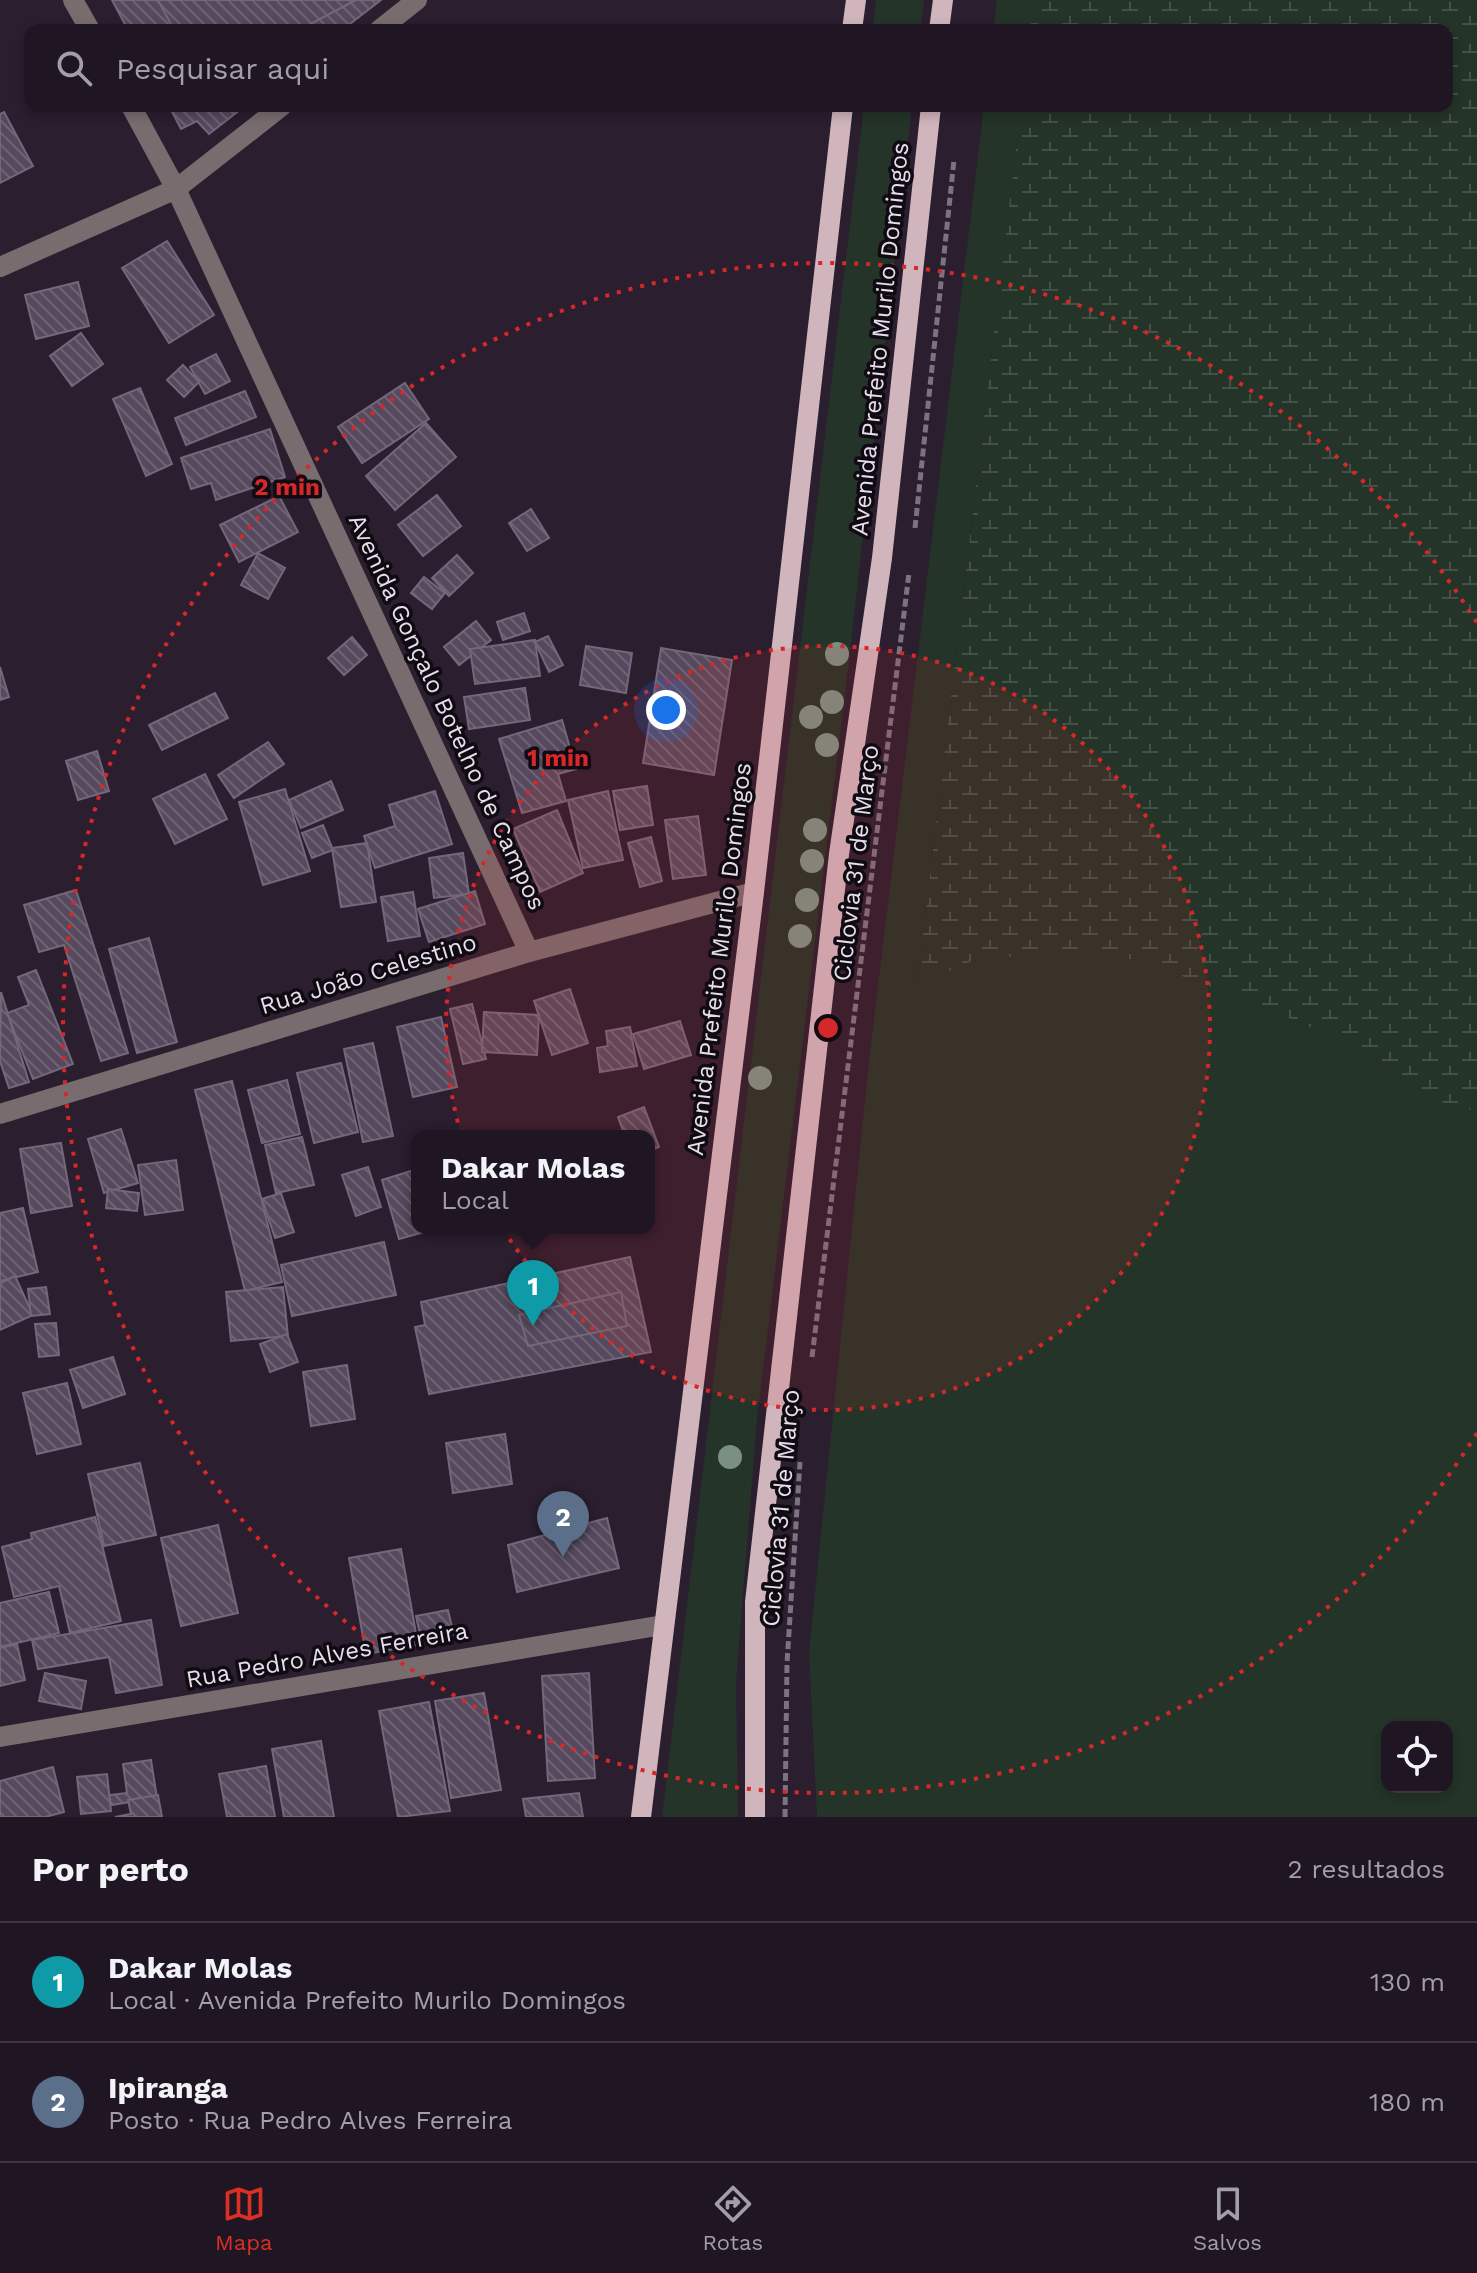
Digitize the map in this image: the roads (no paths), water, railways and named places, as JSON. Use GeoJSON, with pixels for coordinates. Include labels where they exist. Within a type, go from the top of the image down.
{"type":"FeatureCollection","features":[{"type":"Feature","properties":{"kind":"main road"},"geometry":{"type":"LineString","coordinates":[[853,24],[856,0]]}},
{"type":"Feature","properties":{"kind":"main road"},"geometry":{"type":"LineString","coordinates":[[940,24],[943,0]]}},
{"type":"Feature","properties":{"kind":"main road","name":"Avenida Prefeito Murilo Domingos"},"geometry":{"type":"LineString","coordinates":[[641,1817],[754,892],[842,112]]}},
{"type":"Feature","properties":{"kind":"main road","name":"Avenida Prefeito Murilo Domingos"},"geometry":{"type":"LineString","coordinates":[[755,1817],[755,1602],[839,854],[882,558],[930,112]]}},
{"type":"Feature","properties":{"kind":"street"},"geometry":{"type":"LineString","coordinates":[[73,0],[87,24]]}},
{"type":"Feature","properties":{"kind":"street"},"geometry":{"type":"LineString","coordinates":[[387,24],[417,0]]}},
{"type":"Feature","properties":{"kind":"street","name":"Avenida Gonçalo Botelho de Campos"},"geometry":{"type":"LineString","coordinates":[[134,112],[176,189],[529,952]]}},
{"type":"Feature","properties":{"kind":"street"},"geometry":{"type":"LineString","coordinates":[[0,267],[176,189],[274,112]]}},
{"type":"Feature","properties":{"kind":"street","name":"Rua João Celestino"},"geometry":{"type":"LineString","coordinates":[[0,1114],[529,952],[754,892]]}},
{"type":"Feature","properties":{"kind":"street","name":"Rua Pedro Alves Ferreira"},"geometry":{"type":"LineString","coordinates":[[0,1737],[663,1625]]}},
{"type":"Feature","properties":{"kind":"place","name":"Dakar Molas"},"geometry":{"type":"Point","coordinates":[533,1326]}},
{"type":"Feature","properties":{"kind":"place","name":"Ipiranga"},"geometry":{"type":"Point","coordinates":[563,1557]}}]}
